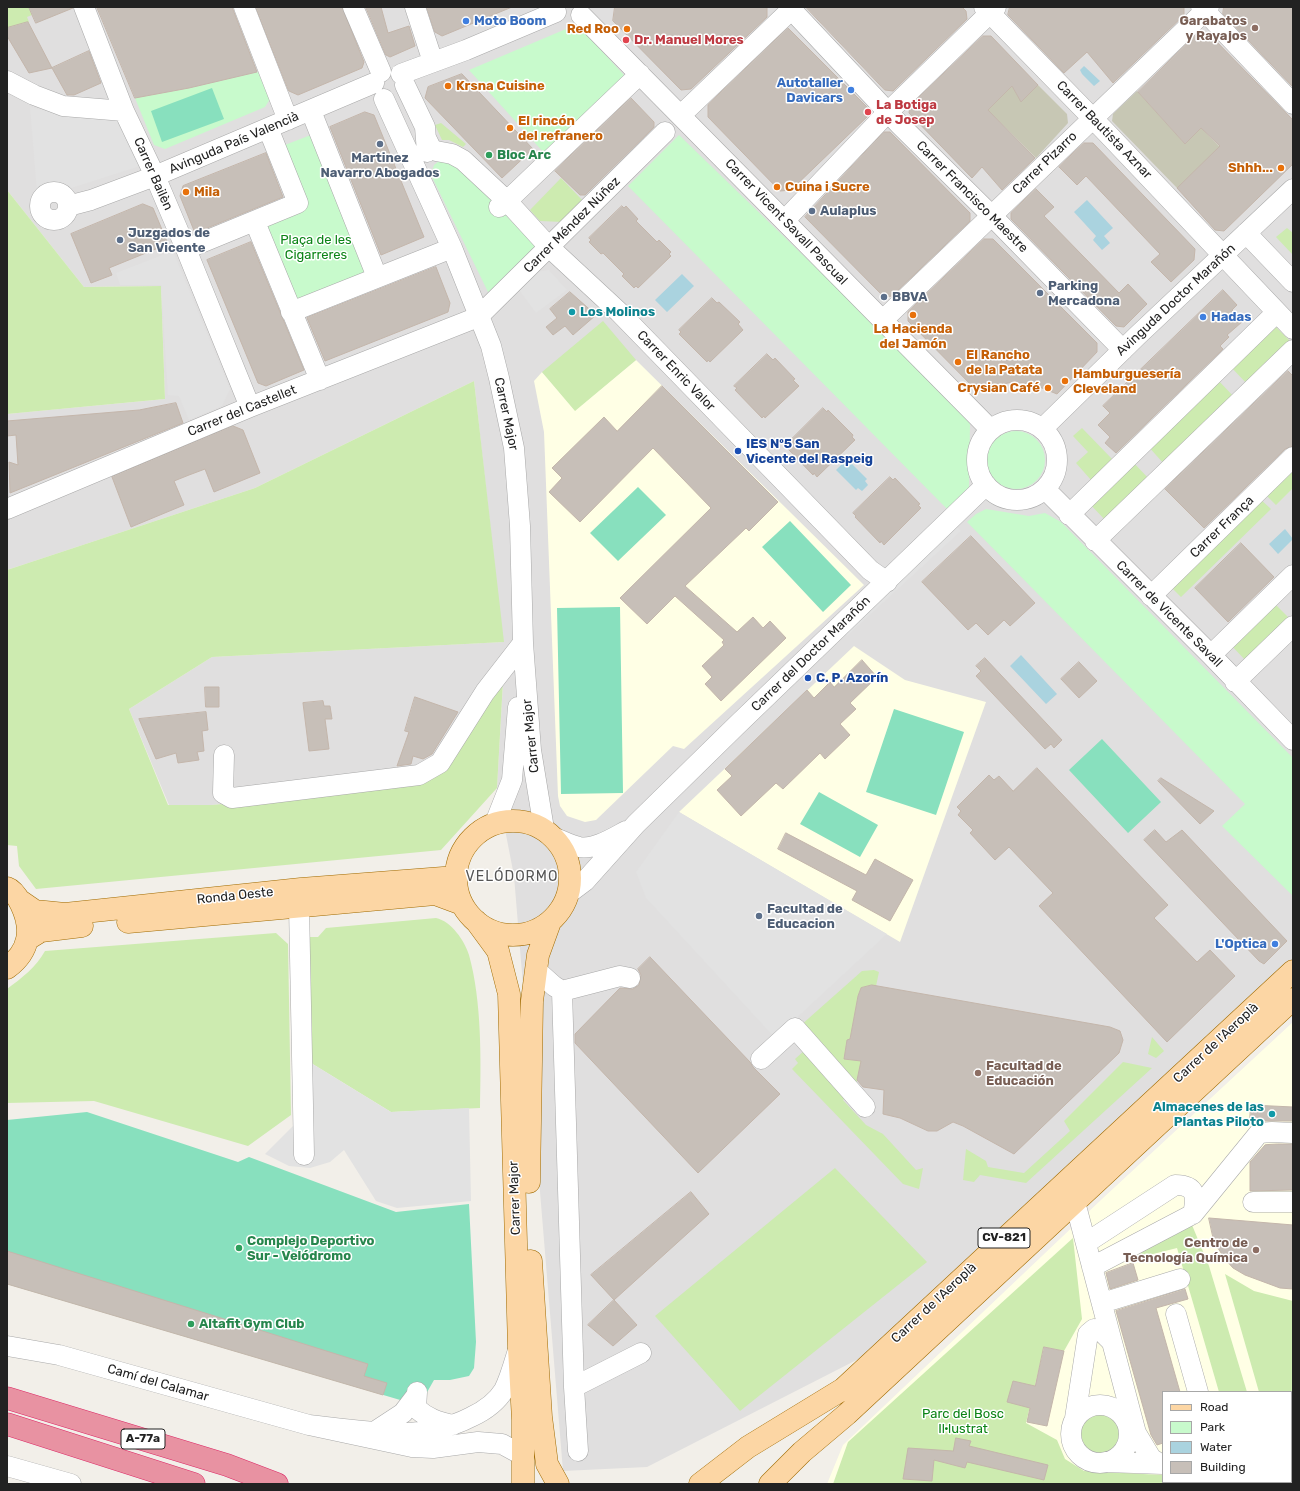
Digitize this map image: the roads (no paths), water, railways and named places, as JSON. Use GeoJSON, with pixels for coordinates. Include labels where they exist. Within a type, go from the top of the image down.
{"type":"FeatureCollection","features":[{"type":"Feature","properties":{"kind":"highway","name":"A-77a"},"geometry":{"type":"LineString","coordinates":[[7,1398],[227,1465],[277,1484]]}},
{"type":"Feature","properties":{"kind":"highway","name":"A-77a"},"geometry":{"type":"LineString","coordinates":[[7,1424],[194,1484]]}},
{"type":"Feature","properties":{"kind":"main road"},"geometry":{"type":"LineString","coordinates":[[513,820],[530,823],[549,834],[567,856],[571,877],[566,902],[550,922],[532,932],[515,935],[494,932],[476,921],[462,904],[456,887],[456,877],[462,851],[474,836],[495,823],[513,820]]}},
{"type":"Feature","properties":{"kind":"main road","name":"Ronda Oeste"},"geometry":{"type":"LineString","coordinates":[[13,894],[35,911],[60,914],[301,889],[456,877]]}},
{"type":"Feature","properties":{"kind":"main road","name":"Ronda Oeste"},"geometry":{"type":"LineString","coordinates":[[7,968],[18,960],[28,939],[28,918],[13,894]]}},
{"type":"Feature","properties":{"kind":"main road","name":"Ronda Oeste"},"geometry":{"type":"LineString","coordinates":[[28,939],[41,931],[66,927],[435,894],[462,904]]}},
{"type":"Feature","properties":{"kind":"main road","name":"Carrer Major"},"geometry":{"type":"LineString","coordinates":[[476,921],[498,951],[509,994],[519,1348],[524,1456],[522,1484]]}},
{"type":"Feature","properties":{"kind":"main road","name":"Carrer Major"},"geometry":{"type":"LineString","coordinates":[[550,922],[538,954],[532,1001],[528,1214],[541,1417],[547,1464],[558,1484]]}},
{"type":"Feature","properties":{"kind":"main road","name":"Carrer de l'Aeroplà"},"geometry":{"type":"LineString","coordinates":[[700,1484],[748,1447],[843,1389],[1293,971]]}},
{"type":"Feature","properties":{"kind":"main road","name":"Carrer de l'Aeroplà"},"geometry":{"type":"LineString","coordinates":[[770,1484],[802,1452],[847,1414],[1293,999]]}},
{"type":"Feature","properties":{"kind":"main road"},"geometry":{"type":"LineString","coordinates":[[789,1484],[800,1464],[847,1414]]}},
{"type":"Feature","properties":{"kind":"street","name":"Carrer Bailèn"},"geometry":{"type":"LineString","coordinates":[[84,7],[124,112],[155,176],[250,407]]}},
{"type":"Feature","properties":{"kind":"street"},"geometry":{"type":"LineString","coordinates":[[244,7],[288,120]]}},
{"type":"Feature","properties":{"kind":"street","name":"Carrer Major"},"geometry":{"type":"LineString","coordinates":[[353,7],[380,84],[428,198],[452,248],[478,317],[491,346],[514,448],[520,526],[523,643],[531,750],[549,834]]}},
{"type":"Feature","properties":{"kind":"street"},"geometry":{"type":"LineString","coordinates":[[415,7],[433,62]]}},
{"type":"Feature","properties":{"kind":"street"},"geometry":{"type":"LineString","coordinates":[[681,115],[792,8]]}},
{"type":"Feature","properties":{"kind":"street","name":"Carrer Francisco Maestre"},"geometry":{"type":"LineString","coordinates":[[792,8],[888,112],[992,215],[1123,350]]}},
{"type":"Feature","properties":{"kind":"street"},"geometry":{"type":"LineString","coordinates":[[1205,8],[1293,104]]}},
{"type":"Feature","properties":{"kind":"street","name":"Carrer Pizarro"},"geometry":{"type":"LineString","coordinates":[[883,320],[1205,8]]}},
{"type":"Feature","properties":{"kind":"street"},"geometry":{"type":"LineString","coordinates":[[785,220],[888,112],[990,9]]}},
{"type":"Feature","properties":{"kind":"street","name":"Carrer Bautista Aznar"},"geometry":{"type":"LineString","coordinates":[[990,9],[1293,329]]}},
{"type":"Feature","properties":{"kind":"street"},"geometry":{"type":"LineString","coordinates":[[380,84],[390,69],[403,79],[433,62],[555,10],[565,20],[576,19],[582,11]]}},
{"type":"Feature","properties":{"kind":"street","name":"Carrer Vicent Savall Pascual"},"geometry":{"type":"LineString","coordinates":[[582,11],[640,74],[991,430]]}},
{"type":"Feature","properties":{"kind":"street"},"geometry":{"type":"LineString","coordinates":[[503,204],[640,74]]}},
{"type":"Feature","properties":{"kind":"street","name":"Avinguda País Valencià"},"geometry":{"type":"LineString","coordinates":[[68,206],[91,200],[155,176],[268,128],[380,84],[391,100],[399,96],[404,90],[403,79]]}},
{"type":"Feature","properties":{"kind":"street","name":"Carrer Major"},"geometry":{"type":"LineString","coordinates":[[403,79],[425,127],[428,198]]}},
{"type":"Feature","properties":{"kind":"street"},"geometry":{"type":"LineString","coordinates":[[7,81],[34,95],[63,106],[124,112]]}},
{"type":"Feature","properties":{"kind":"street"},"geometry":{"type":"LineString","coordinates":[[310,111],[377,277]]}},
{"type":"Feature","properties":{"kind":"street"},"geometry":{"type":"LineString","coordinates":[[186,249],[255,222],[298,203],[268,128]]}},
{"type":"Feature","properties":{"kind":"street","name":"Carrer Méndez Núñez"},"geometry":{"type":"LineString","coordinates":[[478,317],[665,132]]}},
{"type":"Feature","properties":{"kind":"street","name":"Carrer Enric Valor"},"geometry":{"type":"LineString","coordinates":[[426,138],[431,148],[436,151],[452,154],[463,160],[503,204],[619,312],[870,570],[886,582]]}},
{"type":"Feature","properties":{"kind":"street","name":"Avinguda Doctor Marañón"},"geometry":{"type":"LineString","coordinates":[[1042,429],[1223,254],[1293,189]]}},
{"type":"Feature","properties":{"kind":"street"},"geometry":{"type":"LineString","coordinates":[[255,222],[320,380]]}},
{"type":"Feature","properties":{"kind":"street"},"geometry":{"type":"LineString","coordinates":[[1246,234],[1293,282]]}},
{"type":"Feature","properties":{"kind":"street"},"geometry":{"type":"LineString","coordinates":[[291,312],[452,248]]}},
{"type":"Feature","properties":{"kind":"street"},"geometry":{"type":"LineString","coordinates":[[1241,273],[1265,253]]}},
{"type":"Feature","properties":{"kind":"street"},"geometry":{"type":"LineString","coordinates":[[1069,515],[1277,312]]}},
{"type":"Feature","properties":{"kind":"street","name":"Carrer del Castellet"},"geometry":{"type":"LineString","coordinates":[[7,509],[250,407],[478,317]]}},
{"type":"Feature","properties":{"kind":"street"},"geometry":{"type":"LineString","coordinates":[[1096,541],[1293,350]]}},
{"type":"Feature","properties":{"kind":"street"},"geometry":{"type":"LineString","coordinates":[[1018,420],[1033,423],[1042,429],[1051,438],[1055,448],[1057,463],[1053,478],[1045,489],[1029,498],[1008,499],[997,494],[986,485],[980,477],[977,463],[979,446],[991,430],[1006,422],[1018,420]]}},
{"type":"Feature","properties":{"kind":"street","name":"Carrer França"},"geometry":{"type":"LineString","coordinates":[[1152,596],[1293,457]]}},
{"type":"Feature","properties":{"kind":"street","name":"Carrer del Doctor Marañón"},"geometry":{"type":"LineString","coordinates":[[636,824],[986,485]]}},
{"type":"Feature","properties":{"kind":"street","name":"Carrer de Vicente Savall"},"geometry":{"type":"LineString","coordinates":[[1045,489],[1069,515],[1211,655],[1293,740]]}},
{"type":"Feature","properties":{"kind":"street"},"geometry":{"type":"LineString","coordinates":[[1211,655],[1293,575]]}},
{"type":"Feature","properties":{"kind":"street"},"geometry":{"type":"LineString","coordinates":[[1236,682],[1293,626]]}},
{"type":"Feature","properties":{"kind":"street"},"geometry":{"type":"LineString","coordinates":[[224,754],[223,793],[232,798],[419,775],[440,764],[485,692],[523,643]]}},
{"type":"Feature","properties":{"kind":"street","name":"Carrer Major"},"geometry":{"type":"LineString","coordinates":[[495,823],[512,780],[523,643]]}},
{"type":"Feature","properties":{"kind":"street"},"geometry":{"type":"LineString","coordinates":[[549,834],[579,847],[589,847],[612,839],[636,824]]}},
{"type":"Feature","properties":{"kind":"street"},"geometry":{"type":"LineString","coordinates":[[569,893],[586,881],[636,824]]}},
{"type":"Feature","properties":{"kind":"street"},"geometry":{"type":"LineString","coordinates":[[299,906],[304,1154]]}},
{"type":"Feature","properties":{"kind":"street"},"geometry":{"type":"LineString","coordinates":[[536,970],[562,991]]}},
{"type":"Feature","properties":{"kind":"street"},"geometry":{"type":"LineString","coordinates":[[532,1001],[562,991],[620,976],[630,978]]}},
{"type":"Feature","properties":{"kind":"street"},"geometry":{"type":"LineString","coordinates":[[562,991],[574,1387],[578,1451]]}},
{"type":"Feature","properties":{"kind":"street"},"geometry":{"type":"LineString","coordinates":[[761,1059],[795,1028],[865,1107]]}},
{"type":"Feature","properties":{"kind":"street"},"geometry":{"type":"LineString","coordinates":[[1092,1267],[1193,1214],[1259,1133],[1293,1133]]}},
{"type":"Feature","properties":{"kind":"street"},"geometry":{"type":"LineString","coordinates":[[1086,1243],[1175,1185],[1185,1185],[1193,1191],[1196,1199],[1193,1214]]}},
{"type":"Feature","properties":{"kind":"street"},"geometry":{"type":"LineString","coordinates":[[1075,1202],[1136,1433],[1151,1458],[1161,1464]]}},
{"type":"Feature","properties":{"kind":"street"},"geometry":{"type":"LineString","coordinates":[[1254,1202],[1293,1202]]}},
{"type":"Feature","properties":{"kind":"street"},"geometry":{"type":"LineString","coordinates":[[1102,1303],[1180,1279]]}},
{"type":"Feature","properties":{"kind":"street"},"geometry":{"type":"LineString","coordinates":[[1176,1314],[1198,1391]]}},
{"type":"Feature","properties":{"kind":"street"},"geometry":{"type":"LineString","coordinates":[[1112,1342],[1102,1332],[1094,1329],[1088,1334],[1075,1418],[1070,1434],[1072,1444],[1084,1459],[1094,1463],[1161,1464]]}},
{"type":"Feature","properties":{"kind":"street","name":"Camí del Calamar"},"geometry":{"type":"LineString","coordinates":[[7,1346],[60,1355],[309,1425]]}},
{"type":"Feature","properties":{"kind":"street"},"geometry":{"type":"LineString","coordinates":[[309,1425],[374,1432],[417,1433],[455,1425],[487,1409],[503,1391],[519,1348]]}},
{"type":"Feature","properties":{"kind":"street"},"geometry":{"type":"LineString","coordinates":[[574,1387],[642,1353]]}},
{"type":"Feature","properties":{"kind":"street"},"geometry":{"type":"LineString","coordinates":[[374,1432],[403,1413],[417,1394],[416,1408],[424,1415],[436,1421],[455,1425]]}},
{"type":"Feature","properties":{"kind":"street"},"geometry":{"type":"LineString","coordinates":[[1075,1418],[1087,1407],[1097,1404],[1112,1406],[1121,1413],[1126,1420],[1130,1429],[1126,1447],[1122,1453],[1112,1460],[1105,1462]]}},
{"type":"Feature","properties":{"kind":"street"},"geometry":{"type":"LineString","coordinates":[[309,1425],[412,1447],[432,1448],[478,1442],[502,1444],[524,1456]]}},
{"type":"Feature","properties":{"kind":"street"},"geometry":{"type":"LineString","coordinates":[[7,1466],[71,1484]]}},
{"type":"Feature","properties":{"kind":"water"},"geometry":{"type":"Polygon","coordinates":[[[1084,66],[1100,81],[1094,86],[1080,70],[1084,66]]]}},
{"type":"Feature","properties":{"kind":"water"},"geometry":{"type":"Polygon","coordinates":[[[1087,200],[1113,228],[1104,236],[1110,243],[1102,250],[1093,240],[1096,236],[1074,212],[1087,200]]]}},
{"type":"Feature","properties":{"kind":"water"},"geometry":{"type":"Polygon","coordinates":[[[682,274],[694,286],[667,312],[655,300],[682,274]]]}},
{"type":"Feature","properties":{"kind":"water"},"geometry":{"type":"Polygon","coordinates":[[[847,459],[867,479],[865,481],[868,485],[862,491],[858,488],[856,490],[836,470],[847,459]]]}},
{"type":"Feature","properties":{"kind":"water"},"geometry":{"type":"Polygon","coordinates":[[[1285,529],[1293,539],[1278,554],[1269,544],[1285,529]]]}},
{"type":"Feature","properties":{"kind":"water"},"geometry":{"type":"Polygon","coordinates":[[[1021,655],[1057,694],[1046,704],[1010,666],[1021,655]]]}},
{"type":"Feature","properties":{"kind":"place","name":"Moto Boom"},"geometry":{"type":"Point","coordinates":[466,21]}},
{"type":"Feature","properties":{"kind":"place","name":"Garabatos y Rayajos"},"geometry":{"type":"Point","coordinates":[1255,28]}},
{"type":"Feature","properties":{"kind":"place","name":"Red Roo"},"geometry":{"type":"Point","coordinates":[627,29]}},
{"type":"Feature","properties":{"kind":"place","name":"Dr. Manuel Mores"},"geometry":{"type":"Point","coordinates":[626,40]}},
{"type":"Feature","properties":{"kind":"place","name":"Krsna Cuisine"},"geometry":{"type":"Point","coordinates":[448,86]}},
{"type":"Feature","properties":{"kind":"place","name":"Autotaller Davicars"},"geometry":{"type":"Point","coordinates":[851,90]}},
{"type":"Feature","properties":{"kind":"place","name":"La Botiga de Josep"},"geometry":{"type":"Point","coordinates":[868,112]}},
{"type":"Feature","properties":{"kind":"place","name":"El rincón del refranero"},"geometry":{"type":"Point","coordinates":[510,128]}},
{"type":"Feature","properties":{"kind":"place","name":"Martinez Navarro Abogados"},"geometry":{"type":"Point","coordinates":[380,144]}},
{"type":"Feature","properties":{"kind":"place","name":"Bloc Arc"},"geometry":{"type":"Point","coordinates":[489,155]}},
{"type":"Feature","properties":{"kind":"place","name":"Shhh..."},"geometry":{"type":"Point","coordinates":[1281,168]}},
{"type":"Feature","properties":{"kind":"place","name":"Cuina i Sucre"},"geometry":{"type":"Point","coordinates":[777,187]}},
{"type":"Feature","properties":{"kind":"place","name":"Mila"},"geometry":{"type":"Point","coordinates":[186,192]}},
{"type":"Feature","properties":{"kind":"place","name":"Aulaplus"},"geometry":{"type":"Point","coordinates":[812,211]}},
{"type":"Feature","properties":{"kind":"place","name":"Juzgados de San Vicente"},"geometry":{"type":"Point","coordinates":[120,240]}},
{"type":"Feature","properties":{"kind":"place","name":"Parking Mercadona"},"geometry":{"type":"Point","coordinates":[1040,293]}},
{"type":"Feature","properties":{"kind":"place","name":"BBVA"},"geometry":{"type":"Point","coordinates":[884,297]}},
{"type":"Feature","properties":{"kind":"place","name":"Los Molinos"},"geometry":{"type":"Point","coordinates":[572,312]}},
{"type":"Feature","properties":{"kind":"place","name":"La Hacienda del Jamón"},"geometry":{"type":"Point","coordinates":[913,315]}},
{"type":"Feature","properties":{"kind":"place","name":"Hadas"},"geometry":{"type":"Point","coordinates":[1203,317]}},
{"type":"Feature","properties":{"kind":"place","name":"El Rancho de la Patata"},"geometry":{"type":"Point","coordinates":[958,362]}},
{"type":"Feature","properties":{"kind":"place","name":"Hamburguesería Cleveland"},"geometry":{"type":"Point","coordinates":[1065,381]}},
{"type":"Feature","properties":{"kind":"place","name":"Crysian Café"},"geometry":{"type":"Point","coordinates":[1048,388]}},
{"type":"Feature","properties":{"kind":"place","name":"IES Nº5 San Vicente del Raspeig"},"geometry":{"type":"Point","coordinates":[738,451]}},
{"type":"Feature","properties":{"kind":"place","name":"C. P. Azorín"},"geometry":{"type":"Point","coordinates":[808,678]}},
{"type":"Feature","properties":{"kind":"place","name":"Facultad de Educacion"},"geometry":{"type":"Point","coordinates":[759,916]}},
{"type":"Feature","properties":{"kind":"place","name":"L'Optica"},"geometry":{"type":"Point","coordinates":[1275,944]}},
{"type":"Feature","properties":{"kind":"place","name":"Facultad de Educación"},"geometry":{"type":"Point","coordinates":[978,1073]}},
{"type":"Feature","properties":{"kind":"place","name":"Almacenes de las Plantas Piloto"},"geometry":{"type":"Point","coordinates":[1272,1114]}},
{"type":"Feature","properties":{"kind":"place","name":"Complejo Deportivo Sur - Velódromo"},"geometry":{"type":"Point","coordinates":[239,1248]}},
{"type":"Feature","properties":{"kind":"place","name":"Centro de Tecnología Química"},"geometry":{"type":"Point","coordinates":[1256,1250]}},
{"type":"Feature","properties":{"kind":"place","name":"Altafit Gym Club"},"geometry":{"type":"Point","coordinates":[191,1324]}},
{"type":"Feature","properties":{"kind":"district","name":"VELÓDORMO"},"geometry":{"type":"Point","coordinates":[512,877]}},
{"type":"Feature","properties":{"kind":"park label","name":"Plaça de les Cigarreres"},"geometry":{"type":"Point","coordinates":[316,248]}},
{"type":"Feature","properties":{"kind":"park label","name":"Parc del Bosc Il·lustrat"},"geometry":{"type":"Point","coordinates":[963,1422]}}]}
